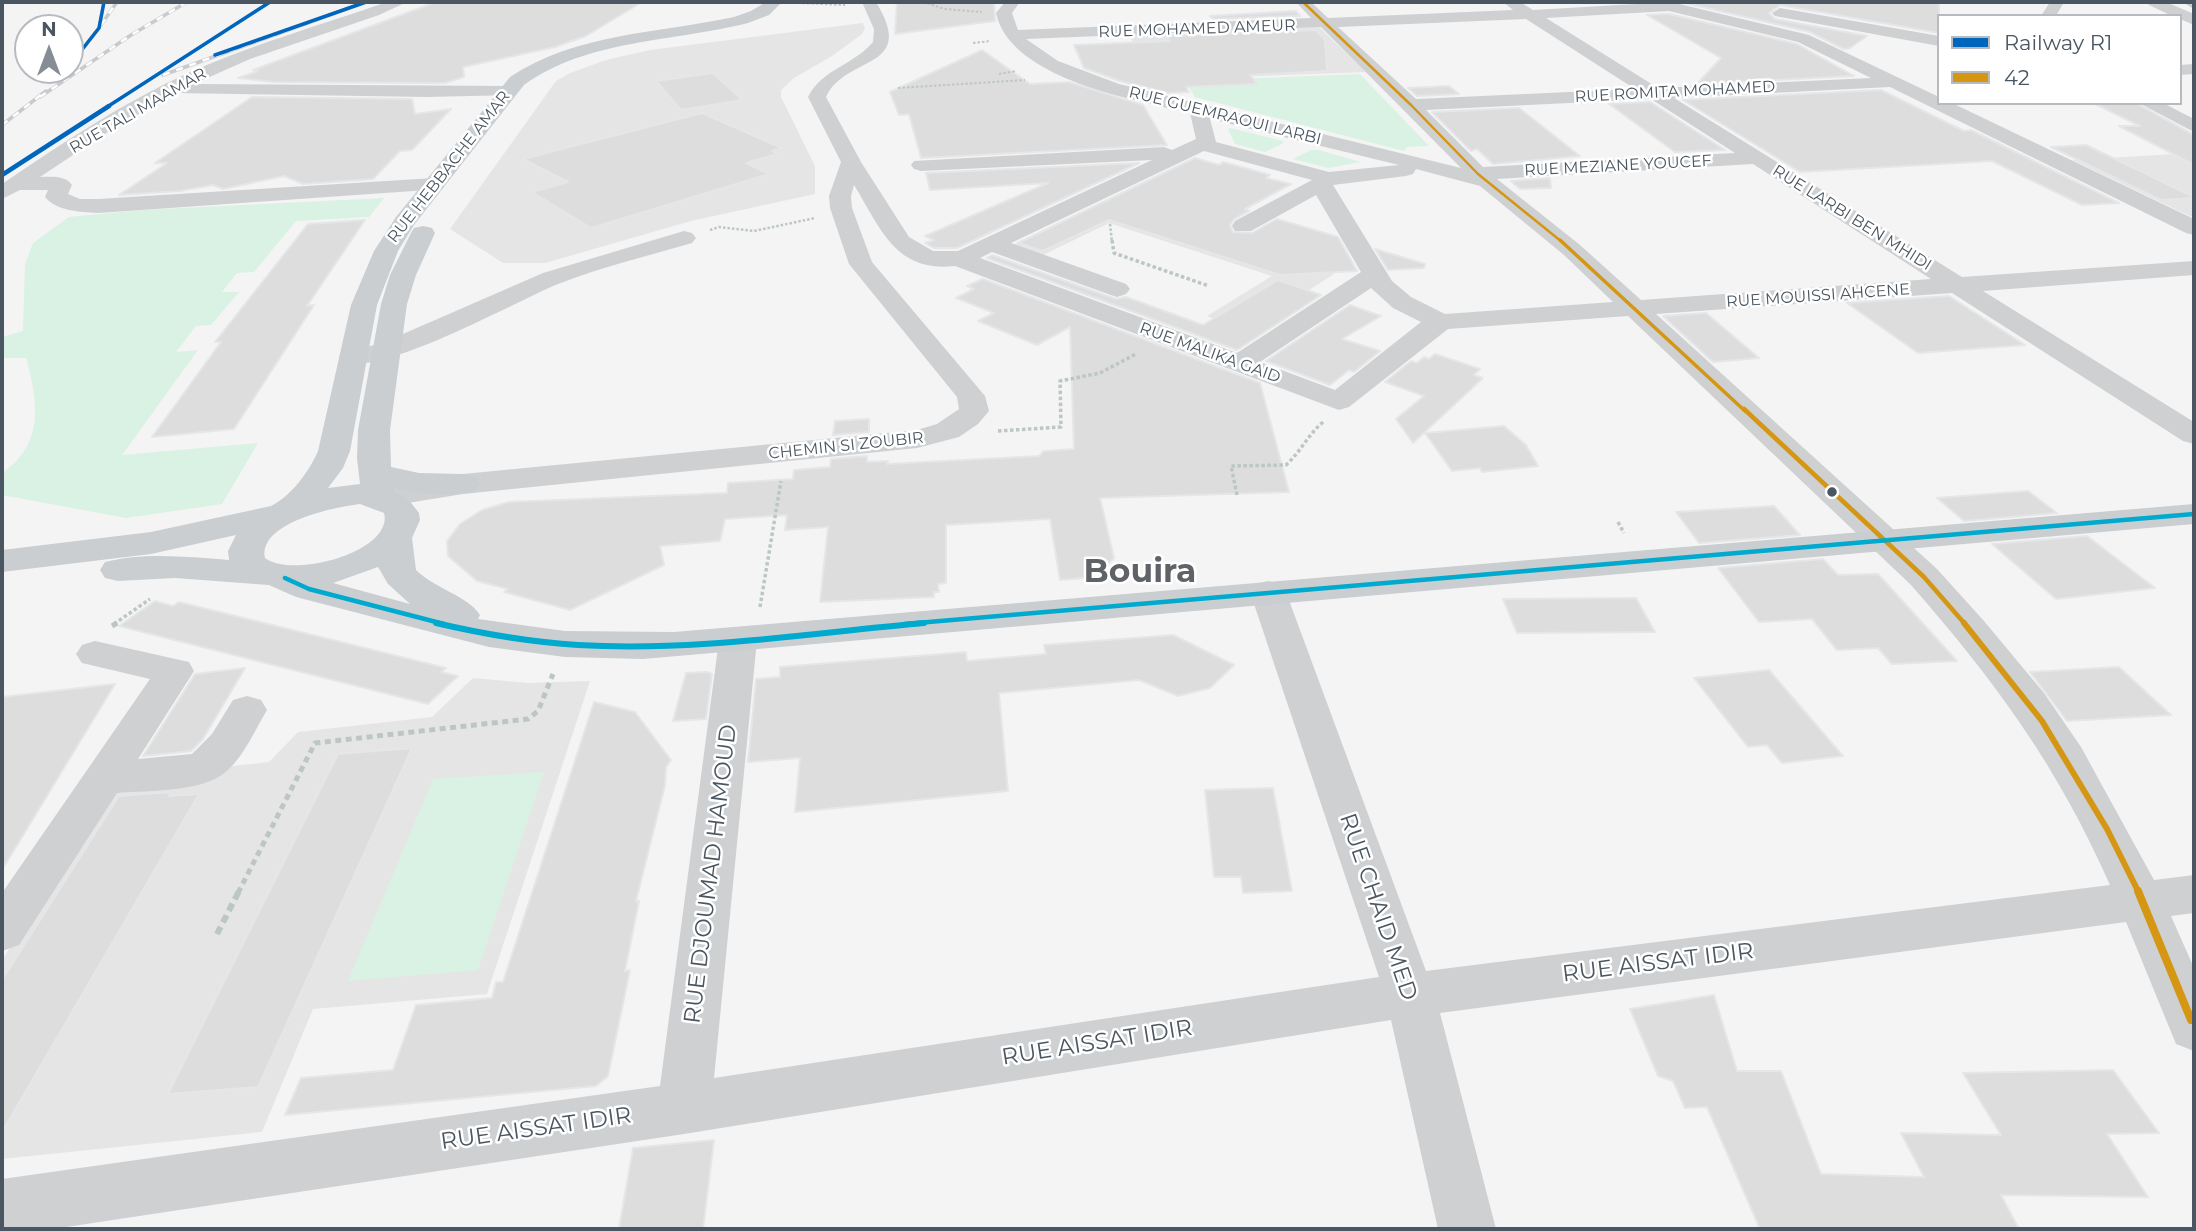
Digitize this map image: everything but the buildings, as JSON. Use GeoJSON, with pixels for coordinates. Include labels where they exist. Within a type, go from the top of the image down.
{"type":"FeatureCollection","features":[{"type":"Feature","properties":{"kind":"main road","name":"RUE HEBBACHE AMAR"},"geometry":{"type":"LineString","coordinates":[[289,511],[327,468],[334,451],[364,305],[381,260],[404,222],[508,91],[533,69],[552,61],[600,47],[739,21],[785,2]]}},
{"type":"Feature","properties":{"kind":"main road","name":"RUE HEBBACHE AMAR"},"geometry":{"type":"LineString","coordinates":[[379,489],[373,458],[374,430],[394,304],[403,275],[427,226],[538,80],[549,72],[583,58],[745,25],[775,14],[785,2]]}},
{"type":"Feature","properties":{"kind":"main road"},"geometry":{"type":"LineString","coordinates":[[2,561],[151,543],[289,511],[339,496],[379,489],[419,483],[463,484]]}},
{"type":"Feature","properties":{"kind":"main road"},"geometry":{"type":"LineString","coordinates":[[2,587],[112,570],[176,567],[275,577],[309,577],[359,562],[379,551],[394,538],[402,525],[402,513],[379,489]]}},
{"type":"Feature","properties":{"kind":"main road"},"geometry":{"type":"LineString","coordinates":[[289,511],[253,536],[246,548],[246,559],[252,569],[309,589],[463,629],[507,637],[612,647],[738,640],[1268,592],[2194,514]]}},
{"type":"Feature","properties":{"kind":"main road"},"geometry":{"type":"LineString","coordinates":[[394,538],[399,575],[440,606],[507,637]]}},
{"type":"Feature","properties":{"kind":"street","name":"RUE TALI MAAMAR"},"geometry":{"type":"LineString","coordinates":[[9,189],[170,89],[223,64],[400,2]]}},
{"type":"Feature","properties":{"kind":"street"},"geometry":{"type":"LineString","coordinates":[[851,162],[817,97],[825,84],[878,46],[883,35],[869,2]]}},
{"type":"Feature","properties":{"kind":"street"},"geometry":{"type":"LineString","coordinates":[[1013,2],[1004,13],[1006,27],[1013,35]]}},
{"type":"Feature","properties":{"kind":"street"},"geometry":{"type":"LineString","coordinates":[[1303,2],[1411,104],[1482,178],[1572,250],[1754,420],[1870,543],[1924,577],[2042,721],[2107,829],[2143,901],[2194,1028]]}},
{"type":"Feature","properties":{"kind":"street","name":"RUE LARBI BEN MHIDI"},"geometry":{"type":"LineString","coordinates":[[1510,2],[2194,435]]}},
{"type":"Feature","properties":{"kind":"street"},"geometry":{"type":"LineString","coordinates":[[2154,2],[2181,14]]}},
{"type":"Feature","properties":{"kind":"street","name":"RUE MOHAMED AMEUR"},"geometry":{"type":"LineString","coordinates":[[1013,35],[1530,14],[1671,5],[1787,33],[1937,105]]}},
{"type":"Feature","properties":{"kind":"street"},"geometry":{"type":"LineString","coordinates":[[1764,9],[1937,39]]}},
{"type":"Feature","properties":{"kind":"street","name":"RUE GUEMRAOUI LARBI"},"geometry":{"type":"LineString","coordinates":[[1013,35],[1036,55],[1082,76],[1199,110],[1430,168],[1482,178]]}},
{"type":"Feature","properties":{"kind":"street","name":"RUE ROMITA MOHAMED"},"geometry":{"type":"LineString","coordinates":[[1411,104],[1927,80]]}},
{"type":"Feature","properties":{"kind":"street"},"geometry":{"type":"LineString","coordinates":[[170,89],[508,91]]}},
{"type":"Feature","properties":{"kind":"street","name":"RUE MOHAMED AMEUR"},"geometry":{"type":"LineString","coordinates":[[1938,105],[2194,228]]}},
{"type":"Feature","properties":{"kind":"street"},"geometry":{"type":"LineString","coordinates":[[2152,105],[2194,126]]}},
{"type":"Feature","properties":{"kind":"street"},"geometry":{"type":"LineString","coordinates":[[2169,105],[2194,117]]}},
{"type":"Feature","properties":{"kind":"street"},"geometry":{"type":"LineString","coordinates":[[963,258],[1207,140],[1199,110]]}},
{"type":"Feature","properties":{"kind":"street"},"geometry":{"type":"LineString","coordinates":[[921,165],[1193,148],[1326,181],[1458,166],[1461,164],[1461,157]]}},
{"type":"Feature","properties":{"kind":"street","name":"RUE MEZIANE YOUCEF"},"geometry":{"type":"LineString","coordinates":[[1482,178],[1758,158]]}},
{"type":"Feature","properties":{"kind":"street","name":"RUE MALIKA GAID"},"geometry":{"type":"LineString","coordinates":[[851,162],[900,242],[910,251],[933,259],[963,258],[1339,401]]}},
{"type":"Feature","properties":{"kind":"street","name":"CHEMIN SI ZOUBIR"},"geometry":{"type":"LineString","coordinates":[[463,484],[944,435],[963,423],[974,411],[971,396],[861,264],[841,208],[840,196],[851,162]]}},
{"type":"Feature","properties":{"kind":"street"},"geometry":{"type":"LineString","coordinates":[[1243,226],[1326,181]]}},
{"type":"Feature","properties":{"kind":"street"},"geometry":{"type":"LineString","coordinates":[[1326,181],[1323,188],[1382,286],[1393,297],[1414,310],[1442,322]]}},
{"type":"Feature","properties":{"kind":"street"},"geometry":{"type":"LineString","coordinates":[[9,189],[55,183],[61,185],[56,197],[63,202],[98,206],[434,184]]}},
{"type":"Feature","properties":{"kind":"street"},"geometry":{"type":"LineString","coordinates":[[353,357],[387,351],[528,287],[684,238]]}},
{"type":"Feature","properties":{"kind":"street"},"geometry":{"type":"LineString","coordinates":[[991,244],[1117,289]]}},
{"type":"Feature","properties":{"kind":"street","name":"RUE MOUISSI AHCENE"},"geometry":{"type":"LineString","coordinates":[[1442,322],[2194,268]]}},
{"type":"Feature","properties":{"kind":"street"},"geometry":{"type":"LineString","coordinates":[[1239,365],[1376,273]]}},
{"type":"Feature","properties":{"kind":"street"},"geometry":{"type":"LineString","coordinates":[[1339,401],[1430,328],[1442,322]]}},
{"type":"Feature","properties":{"kind":"street","name":"RUE CHAID MED"},"geometry":{"type":"LineString","coordinates":[[1268,592],[1410,995],[1467,1229]]}},
{"type":"Feature","properties":{"kind":"street"},"geometry":{"type":"LineString","coordinates":[[2,931],[174,671],[102,640]]}},
{"type":"Feature","properties":{"kind":"street","name":"RUE DJOUMAD HAMOUD"},"geometry":{"type":"LineString","coordinates":[[684,1108],[738,640]]}},
{"type":"Feature","properties":{"kind":"street"},"geometry":{"type":"LineString","coordinates":[[103,778],[198,770],[218,757],[247,710]]}},
{"type":"Feature","properties":{"kind":"street","name":"RUE AISSAT IDIR"},"geometry":{"type":"LineString","coordinates":[[2,1208],[684,1108],[1410,995],[2194,894]]}},
{"type":"Feature","properties":{"kind":"path"},"geometry":{"type":"LineString","coordinates":[[785,2],[822,6],[846,5]]}},
{"type":"Feature","properties":{"kind":"path"},"geometry":{"type":"LineString","coordinates":[[923,2],[945,9],[976,12]]}},
{"type":"Feature","properties":{"kind":"path"},"geometry":{"type":"LineString","coordinates":[[973,43],[983,42]]}},
{"type":"Feature","properties":{"kind":"path"},"geometry":{"type":"LineString","coordinates":[[999,74],[1006,73]]}},
{"type":"Feature","properties":{"kind":"path"},"geometry":{"type":"LineString","coordinates":[[898,88],[1082,76]]}},
{"type":"Feature","properties":{"kind":"path"},"geometry":{"type":"LineString","coordinates":[[684,238],[719,227],[754,231],[821,217]]}},
{"type":"Feature","properties":{"kind":"path"},"geometry":{"type":"LineString","coordinates":[[1110,224],[1114,253],[1209,286]]}},
{"type":"Feature","properties":{"kind":"path"},"geometry":{"type":"LineString","coordinates":[[944,435],[1061,427],[1060,381],[1072,381],[1125,362],[1163,336]]}},
{"type":"Feature","properties":{"kind":"path"},"geometry":{"type":"LineString","coordinates":[[1237,495],[1231,466],[1286,465],[1301,451],[1307,436],[1322,424],[1328,410],[1339,401]]}},
{"type":"Feature","properties":{"kind":"path"},"geometry":{"type":"LineString","coordinates":[[738,640],[758,618],[786,452]]}},
{"type":"Feature","properties":{"kind":"path"},"geometry":{"type":"LineString","coordinates":[[102,640],[152,598]]}},
{"type":"Feature","properties":{"kind":"path"},"geometry":{"type":"LineString","coordinates":[[217,933],[315,743],[528,719],[538,710],[565,644]]}},
{"type":"Feature","properties":{"kind":"shaded area"},"geometry":{"type":"Polygon","coordinates":[[[863,23],[865,28],[862,34],[832,56],[794,78],[781,90],[781,97],[815,166],[815,194],[691,221],[545,263],[503,263],[450,229],[556,81],[570,73],[606,60],[650,50],[863,23]]]}},
{"type":"Feature","properties":{"kind":"shaded area"},"geometry":{"type":"Polygon","coordinates":[[[1319,27],[1366,72],[1153,80],[1129,35],[1319,27]]]}},
{"type":"Feature","properties":{"kind":"shaded area"},"geometry":{"type":"Polygon","coordinates":[[[2194,153],[2194,218],[2072,160],[2194,153]]]}},
{"type":"Feature","properties":{"kind":"shaded area"},"geometry":{"type":"Polygon","coordinates":[[[1123,208],[1334,274],[1247,330],[1207,316],[1272,276],[1109,223],[1041,256],[1011,246],[1090,209],[1123,208]]]}},
{"type":"Feature","properties":{"kind":"shaded area"},"geometry":{"type":"Polygon","coordinates":[[[473,678],[528,683],[590,681],[487,994],[313,1009],[262,1132],[2,1159],[2,960],[113,787],[215,768],[269,762],[298,732],[432,717],[473,678]]]}},
{"type":"Feature","properties":{"kind":"green space"},"geometry":{"type":"Polygon","coordinates":[[[1360,74],[1429,146],[1407,147],[1404,151],[1195,97],[1185,81],[1360,74]]]}},
{"type":"Feature","properties":{"kind":"green space"},"geometry":{"type":"Polygon","coordinates":[[[1228,129],[1284,143],[1265,152],[1235,144],[1228,129]]]}},
{"type":"Feature","properties":{"kind":"green space"},"geometry":{"type":"Polygon","coordinates":[[[1311,150],[1361,162],[1328,168],[1293,159],[1311,150]]]}},
{"type":"Feature","properties":{"kind":"green space"},"geometry":{"type":"Polygon","coordinates":[[[384,198],[369,217],[296,221],[254,272],[237,273],[222,292],[239,292],[211,325],[196,326],[176,352],[198,350],[122,455],[258,443],[222,504],[126,518],[2,495],[2,473],[26,449],[35,421],[33,390],[26,358],[2,358],[2,337],[23,331],[25,264],[33,243],[69,217],[142,210],[384,198]]]}},
{"type":"Feature","properties":{"kind":"green space"},"geometry":{"type":"Polygon","coordinates":[[[544,772],[478,970],[348,981],[433,779],[544,772]]]}},
{"type":"Feature","properties":{"kind":"railway"},"geometry":{"type":"LineString","coordinates":[[84,47],[99,28],[104,2]]}},
{"type":"Feature","properties":{"kind":"railway"},"geometry":{"type":"LineString","coordinates":[[101,25],[117,2]]}},
{"type":"Feature","properties":{"kind":"railway"},"geometry":{"type":"LineString","coordinates":[[40,97],[131,35],[187,2]]}},
{"type":"Feature","properties":{"kind":"railway"},"geometry":{"type":"LineString","coordinates":[[163,75],[366,2]]}},
{"type":"Feature","properties":{"kind":"railway"},"geometry":{"type":"LineString","coordinates":[[2,125],[46,91]]}},
{"type":"Feature","properties":{"kind":"rail line","name":"R1"},"geometry":{"type":"LineString","coordinates":[[84,47],[99,28],[104,2]]}},
{"type":"Feature","properties":{"kind":"rail line","name":"R1"},"geometry":{"type":"LineString","coordinates":[[2,175],[270,2]]}},
{"type":"Feature","properties":{"kind":"rail line","name":"R1"},"geometry":{"type":"LineString","coordinates":[[215,55],[366,2]]}},
{"type":"Feature","properties":{"kind":"transit line","name":"42"},"geometry":{"type":"LineString","coordinates":[[1303,2],[1411,105],[1478,174],[1572,250],[1924,577],[2042,721],[2107,829],[2143,901],[2191,1020]]}},
{"type":"Feature","properties":{"kind":"transit line"},"geometry":{"type":"LineString","coordinates":[[285,578],[309,589],[489,634],[565,644],[658,646],[2194,514]]}},
{"type":"Feature","properties":{"kind":"district","name":"Bouira"},"geometry":{"type":"Point","coordinates":[1140,572]}}]}
